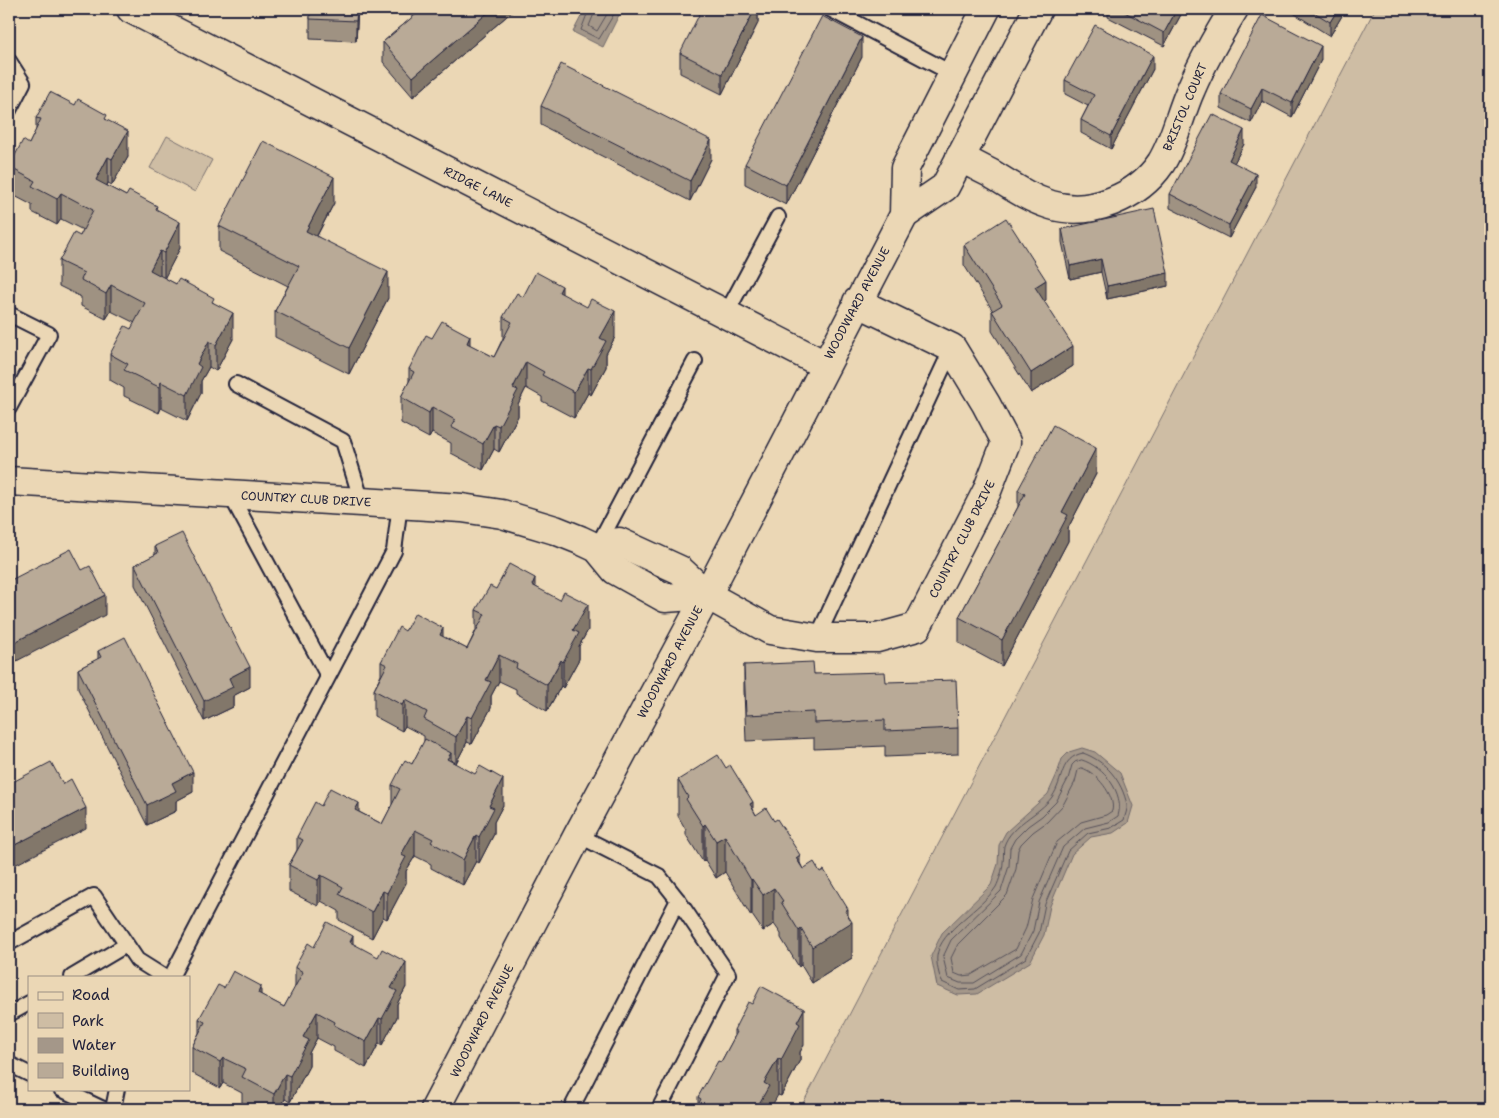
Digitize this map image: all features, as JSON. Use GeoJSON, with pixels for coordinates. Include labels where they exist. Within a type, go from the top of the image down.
{"type":"FeatureCollection","features":[{"type":"Feature","properties":{"kind":"street","name":"RIDGE LANE"},"geometry":{"type":"LineString","coordinates":[[131,9],[825,365]]}},
{"type":"Feature","properties":{"kind":"street","name":"WOODWARD AVENUE"},"geometry":{"type":"LineString","coordinates":[[904,215],[905,168],[986,9]]}},
{"type":"Feature","properties":{"kind":"street","name":"WOODWARD AVENUE"},"geometry":{"type":"LineString","coordinates":[[436,1109],[578,834],[707,594],[857,302],[904,215],[944,187],[1038,9]]}},
{"type":"Feature","properties":{"kind":"street","name":"BRISTOL COURT"},"geometry":{"type":"LineString","coordinates":[[960,157],[1029,197],[1052,206],[1077,208],[1101,206],[1124,196],[1144,182],[1161,163],[1172,141],[1191,89],[1214,41],[1234,9]]}},
{"type":"Feature","properties":{"kind":"street"},"geometry":{"type":"LineString","coordinates":[[857,302],[952,348]]}},
{"type":"Feature","properties":{"kind":"street","name":"COUNTRY CLUB DRIVE"},"geometry":{"type":"LineString","coordinates":[[9,481],[462,508],[502,514],[555,530],[597,548],[619,542],[680,570],[707,594],[770,630],[817,638],[877,638],[917,627],[988,491],[1006,442],[986,404],[952,348]]}},
{"type":"Feature","properties":{"kind":"lane"},"geometry":{"type":"LineString","coordinates":[[830,9],[953,74]]}},
{"type":"Feature","properties":{"kind":"lane"},"geometry":{"type":"LineString","coordinates":[[9,61],[23,83],[9,110]]}},
{"type":"Feature","properties":{"kind":"lane"},"geometry":{"type":"LineString","coordinates":[[726,314],[778,216]]}},
{"type":"Feature","properties":{"kind":"lane"},"geometry":{"type":"LineString","coordinates":[[9,314],[49,334],[9,408]]}},
{"type":"Feature","properties":{"kind":"lane"},"geometry":{"type":"LineString","coordinates":[[817,638],[952,348]]}},
{"type":"Feature","properties":{"kind":"lane"},"geometry":{"type":"LineString","coordinates":[[597,548],[695,361]]}},
{"type":"Feature","properties":{"kind":"lane"},"geometry":{"type":"LineString","coordinates":[[236,384],[343,441],[362,502]]}},
{"type":"Feature","properties":{"kind":"lane"},"geometry":{"type":"LineString","coordinates":[[230,494],[328,676]]}},
{"type":"Feature","properties":{"kind":"lane"},"geometry":{"type":"LineString","coordinates":[[172,976],[394,551],[400,504]]}},
{"type":"Feature","properties":{"kind":"lane"},"geometry":{"type":"LineString","coordinates":[[578,834],[659,876],[678,900],[728,974],[659,1109]]}},
{"type":"Feature","properties":{"kind":"lane"},"geometry":{"type":"LineString","coordinates":[[9,943],[94,896],[138,960],[162,976]]}},
{"type":"Feature","properties":{"kind":"lane"},"geometry":{"type":"LineString","coordinates":[[572,1109],[678,900]]}},
{"type":"Feature","properties":{"kind":"lane"},"geometry":{"type":"LineString","coordinates":[[74,976],[126,945]]}},
{"type":"Feature","properties":{"kind":"lane"},"geometry":{"type":"LineString","coordinates":[[9,1009],[11,1013],[28,1003]]}},
{"type":"Feature","properties":{"kind":"lane"},"geometry":{"type":"LineString","coordinates":[[9,1064],[28,1074]]}},
{"type":"Feature","properties":{"kind":"lane"},"geometry":{"type":"LineString","coordinates":[[63,1090],[103,1109]]}},
{"type":"Feature","properties":{"kind":"lane"},"geometry":{"type":"LineString","coordinates":[[113,1109],[117,1090]]}},
{"type":"Feature","properties":{"kind":"green space"},"geometry":{"type":"Polygon","coordinates":[[[1375,9],[1490,9],[1490,1109],[800,1109],[1375,9]]]}},
{"type":"Feature","properties":{"kind":"green space"},"geometry":{"type":"Polygon","coordinates":[[[167,136],[212,160],[195,192],[150,168],[167,136]]]}},
{"type":"Feature","properties":{"kind":"water"},"geometry":{"type":"Polygon","coordinates":[[[585,9],[622,9],[603,47],[573,32],[585,9]]]}},
{"type":"Feature","properties":{"kind":"water"},"geometry":{"type":"Polygon","coordinates":[[[1082,748],[1095,752],[1120,773],[1133,806],[1128,823],[1113,833],[1091,837],[1072,854],[1050,906],[1044,935],[1030,962],[977,994],[958,995],[937,986],[931,956],[942,933],[991,885],[998,864],[999,845],[1006,832],[1048,794],[1062,759],[1069,752],[1082,748]]]}},
{"type":"Feature","properties":{"kind":"building"},"geometry":{"type":"Polygon","coordinates":[[[310,9],[357,9],[356,21],[310,19],[310,9]]]}},
{"type":"Feature","properties":{"kind":"building"},"geometry":{"type":"Polygon","coordinates":[[[422,9],[492,9],[413,77],[383,42],[422,9]]]}},
{"type":"Feature","properties":{"kind":"building"},"geometry":{"type":"Polygon","coordinates":[[[702,9],[755,9],[722,74],[680,53],[702,9]]]}},
{"type":"Feature","properties":{"kind":"building"},"geometry":{"type":"Polygon","coordinates":[[[1119,9],[1177,9],[1164,33],[1119,9]]]}},
{"type":"Feature","properties":{"kind":"building"},"geometry":{"type":"Polygon","coordinates":[[[1309,9],[1338,9],[1330,22],[1309,9]]]}},
{"type":"Feature","properties":{"kind":"building"},"geometry":{"type":"Polygon","coordinates":[[[1262,15],[1321,46],[1292,103],[1262,88],[1251,109],[1221,94],[1262,15]]]}},
{"type":"Feature","properties":{"kind":"building"},"geometry":{"type":"Polygon","coordinates":[[[822,16],[862,37],[786,185],[745,164],[822,16]]]}},
{"type":"Feature","properties":{"kind":"building"},"geometry":{"type":"Polygon","coordinates":[[[1095,25],[1153,55],[1111,136],[1081,120],[1094,95],[1065,80],[1095,25]]]}},
{"type":"Feature","properties":{"kind":"building"},"geometry":{"type":"Polygon","coordinates":[[[561,64],[711,140],[690,181],[541,106],[561,64]]]}},
{"type":"Feature","properties":{"kind":"building"},"geometry":{"type":"Polygon","coordinates":[[[50,92],[75,105],[78,99],[107,115],[105,119],[128,131],[112,159],[108,157],[96,180],[126,196],[129,191],[157,206],[156,209],[180,222],[164,253],[160,251],[150,270],[176,284],[179,279],[214,298],[212,302],[233,313],[216,345],[209,341],[197,364],[201,367],[187,395],[161,382],[159,387],[124,370],[128,364],[110,354],[125,326],[131,329],[145,303],[111,285],[106,294],[81,280],[84,273],[59,261],[74,233],[80,236],[93,210],[61,193],[57,199],[32,186],[35,181],[9,167],[23,140],[29,144],[41,119],[36,118],[50,92]]]}},
{"type":"Feature","properties":{"kind":"building"},"geometry":{"type":"Polygon","coordinates":[[[1212,114],[1244,130],[1229,160],[1256,174],[1229,225],[1170,194],[1212,114]]]}},
{"type":"Feature","properties":{"kind":"building"},"geometry":{"type":"Polygon","coordinates":[[[263,141],[334,177],[306,231],[388,272],[349,348],[275,311],[299,266],[219,226],[263,141]]]}},
{"type":"Feature","properties":{"kind":"building"},"geometry":{"type":"Polygon","coordinates":[[[1154,209],[1168,273],[1107,286],[1101,259],[1070,266],[1062,229],[1154,209]]]}},
{"type":"Feature","properties":{"kind":"building"},"geometry":{"type":"Polygon","coordinates":[[[1006,218],[1046,280],[1035,287],[1073,346],[1031,373],[992,311],[1002,305],[964,245],[1006,218]]]}},
{"type":"Feature","properties":{"kind":"building"},"geometry":{"type":"Polygon","coordinates":[[[536,272],[562,286],[559,292],[587,307],[591,299],[615,311],[600,338],[606,341],[591,369],[588,368],[574,392],[542,375],[544,372],[526,362],[513,388],[518,390],[499,426],[494,424],[483,444],[451,427],[455,420],[432,407],[429,413],[401,397],[414,372],[409,369],[426,335],[432,338],[442,321],[470,336],[467,343],[494,357],[512,322],[503,317],[517,293],[523,297],[536,272]]]}},
{"type":"Feature","properties":{"kind":"building"},"geometry":{"type":"Polygon","coordinates":[[[1053,425],[1096,448],[1062,512],[1068,515],[1002,640],[959,617],[1025,494],[1018,490],[1053,425]]]}},
{"type":"Feature","properties":{"kind":"building"},"geometry":{"type":"Polygon","coordinates":[[[182,533],[250,667],[229,678],[233,687],[204,701],[135,565],[158,553],[155,546],[182,533]]]}},
{"type":"Feature","properties":{"kind":"building"},"geometry":{"type":"Polygon","coordinates":[[[71,549],[82,570],[90,566],[105,595],[9,645],[9,581],[71,549]]]}},
{"type":"Feature","properties":{"kind":"building"},"geometry":{"type":"Polygon","coordinates":[[[509,564],[535,578],[532,585],[560,600],[564,592],[588,604],[573,630],[579,633],[563,662],[561,660],[547,685],[516,668],[517,664],[499,655],[486,680],[491,682],[472,718],[467,716],[456,737],[424,719],[427,712],[405,700],[402,705],[374,690],[387,665],[381,662],[399,627],[405,631],[415,613],[443,628],[440,635],[467,649],[485,614],[476,610],[490,586],[496,589],[509,564]]]}},
{"type":"Feature","properties":{"kind":"building"},"geometry":{"type":"Polygon","coordinates":[[[125,637],[193,772],[172,783],[176,791],[147,805],[78,669],[101,657],[98,651],[125,637]]]}},
{"type":"Feature","properties":{"kind":"building"},"geometry":{"type":"Polygon","coordinates":[[[813,662],[814,674],[885,672],[886,682],[956,680],[958,728],[885,731],[885,720],[814,723],[814,712],[746,715],[744,665],[813,662]]]}},
{"type":"Feature","properties":{"kind":"building"},"geometry":{"type":"Polygon","coordinates":[[[425,739],[451,753],[447,759],[475,774],[480,766],[503,779],[489,806],[494,808],[479,837],[476,835],[463,860],[431,842],[433,839],[415,830],[401,855],[406,857],[387,893],[383,891],[372,912],[339,894],[343,887],[321,875],[318,880],[289,865],[303,840],[297,837],[315,802],[321,806],[330,788],[359,803],[355,810],[382,824],[400,789],[392,785],[405,760],[412,764],[425,739]]]}},
{"type":"Feature","properties":{"kind":"building"},"geometry":{"type":"Polygon","coordinates":[[[718,755],[726,768],[730,765],[753,802],[750,804],[756,815],[766,808],[774,821],[777,819],[800,855],[796,858],[803,869],[814,862],[820,872],[824,870],[848,909],[845,911],[852,922],[812,947],[801,929],[799,931],[774,888],[763,895],[751,880],[725,836],[716,841],[705,824],[703,826],[686,799],[688,797],[678,780],[718,755]]]}},
{"type":"Feature","properties":{"kind":"building"},"geometry":{"type":"Polygon","coordinates":[[[51,762],[63,784],[71,779],[86,808],[9,848],[9,784],[51,762]]]}},
{"type":"Feature","properties":{"kind":"building"},"geometry":{"type":"Polygon","coordinates":[[[327,922],[353,936],[350,942],[378,957],[382,949],[406,962],[391,988],[397,991],[382,1019],[379,1018],[366,1042],[334,1025],[335,1022],[317,1012],[303,1037],[309,1040],[290,1076],[285,1074],[274,1094],[242,1077],[246,1069],[223,1058],[220,1062],[192,1047],[205,1022],[199,1019],[218,985],[224,988],[233,971],[261,986],[258,993],[284,1007],[303,972],[295,967],[308,943],[314,947],[327,922]]]}},
{"type":"Feature","properties":{"kind":"building"},"geometry":{"type":"Polygon","coordinates":[[[761,986],[804,1009],[797,1022],[800,1024],[781,1060],[778,1059],[764,1083],[769,1086],[756,1109],[696,1109],[701,1099],[698,1097],[718,1061],[721,1062],[737,1032],[734,1030],[748,1002],[752,1004],[761,986]]]}}]}
